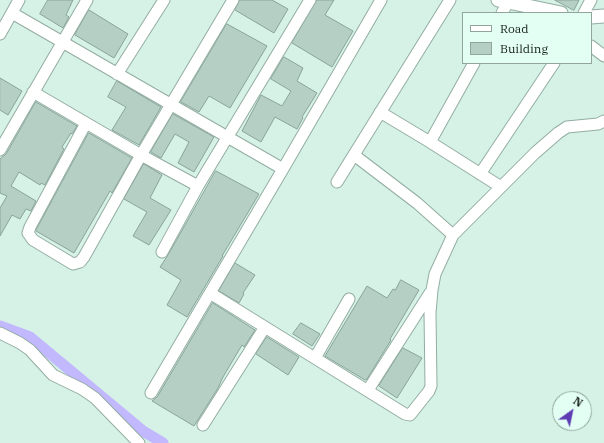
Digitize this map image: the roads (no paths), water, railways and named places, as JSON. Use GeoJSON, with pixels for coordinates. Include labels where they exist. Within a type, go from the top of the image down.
{"type":"FeatureCollection","features":[{"type":"Feature","properties":{"kind":"street"},"geometry":{"type":"LineString","coordinates":[[0,34],[20,0]]}},
{"type":"Feature","properties":{"kind":"street"},"geometry":{"type":"LineString","coordinates":[[0,150],[87,0]]}},
{"type":"Feature","properties":{"kind":"street"},"geometry":{"type":"LineString","coordinates":[[117,74],[164,0]]}},
{"type":"Feature","properties":{"kind":"street"},"geometry":{"type":"LineString","coordinates":[[86,123],[30,227],[28,234],[33,240],[73,264],[80,262],[84,257],[141,155],[232,0]]}},
{"type":"Feature","properties":{"kind":"street"},"geometry":{"type":"LineString","coordinates":[[162,252],[198,186],[310,0]]}},
{"type":"Feature","properties":{"kind":"street"},"geometry":{"type":"LineString","coordinates":[[151,393],[381,0]]}},
{"type":"Feature","properties":{"kind":"street"},"geometry":{"type":"LineString","coordinates":[[337,182],[450,0]]}},
{"type":"Feature","properties":{"kind":"street"},"geometry":{"type":"LineString","coordinates":[[585,12],[591,0]]}},
{"type":"Feature","properties":{"kind":"street"},"geometry":{"type":"LineString","coordinates":[[503,5],[554,12]]}},
{"type":"Feature","properties":{"kind":"street"},"geometry":{"type":"LineString","coordinates":[[12,13],[283,169]]}},
{"type":"Feature","properties":{"kind":"street"},"geometry":{"type":"LineString","coordinates":[[592,17],[604,16]]}},
{"type":"Feature","properties":{"kind":"street"},"geometry":{"type":"LineString","coordinates":[[592,47],[604,56]]}},
{"type":"Feature","properties":{"kind":"street"},"geometry":{"type":"LineString","coordinates":[[430,142],[473,64]]}},
{"type":"Feature","properties":{"kind":"street"},"geometry":{"type":"LineString","coordinates":[[480,174],[553,64]]}},
{"type":"Feature","properties":{"kind":"street"},"geometry":{"type":"LineString","coordinates":[[33,92],[141,155],[198,186]]}},
{"type":"Feature","properties":{"kind":"street"},"geometry":{"type":"LineString","coordinates":[[380,112],[501,188]]}},
{"type":"Feature","properties":{"kind":"street"},"geometry":{"type":"LineString","coordinates":[[210,293],[406,414],[410,415],[429,390],[431,382],[430,313],[432,290],[435,274],[453,236],[535,153],[566,127],[579,124],[598,124],[604,121]]}},
{"type":"Feature","properties":{"kind":"street"},"geometry":{"type":"LineString","coordinates":[[354,155],[417,203],[453,236]]}},
{"type":"Feature","properties":{"kind":"street"},"geometry":{"type":"LineString","coordinates":[[368,390],[432,290]]}},
{"type":"Feature","properties":{"kind":"street"},"geometry":{"type":"LineString","coordinates":[[315,358],[349,299]]}},
{"type":"Feature","properties":{"kind":"street"},"geometry":{"type":"LineString","coordinates":[[203,425],[265,327]]}},
{"type":"Feature","properties":{"kind":"street"},"geometry":{"type":"LineString","coordinates":[[0,332],[30,350],[53,375],[82,389],[95,398],[139,443]]}},
{"type":"Feature","properties":{"kind":"waterway"},"geometry":{"type":"LineString","coordinates":[[0,326],[30,337],[143,431],[163,443]]}}]}
